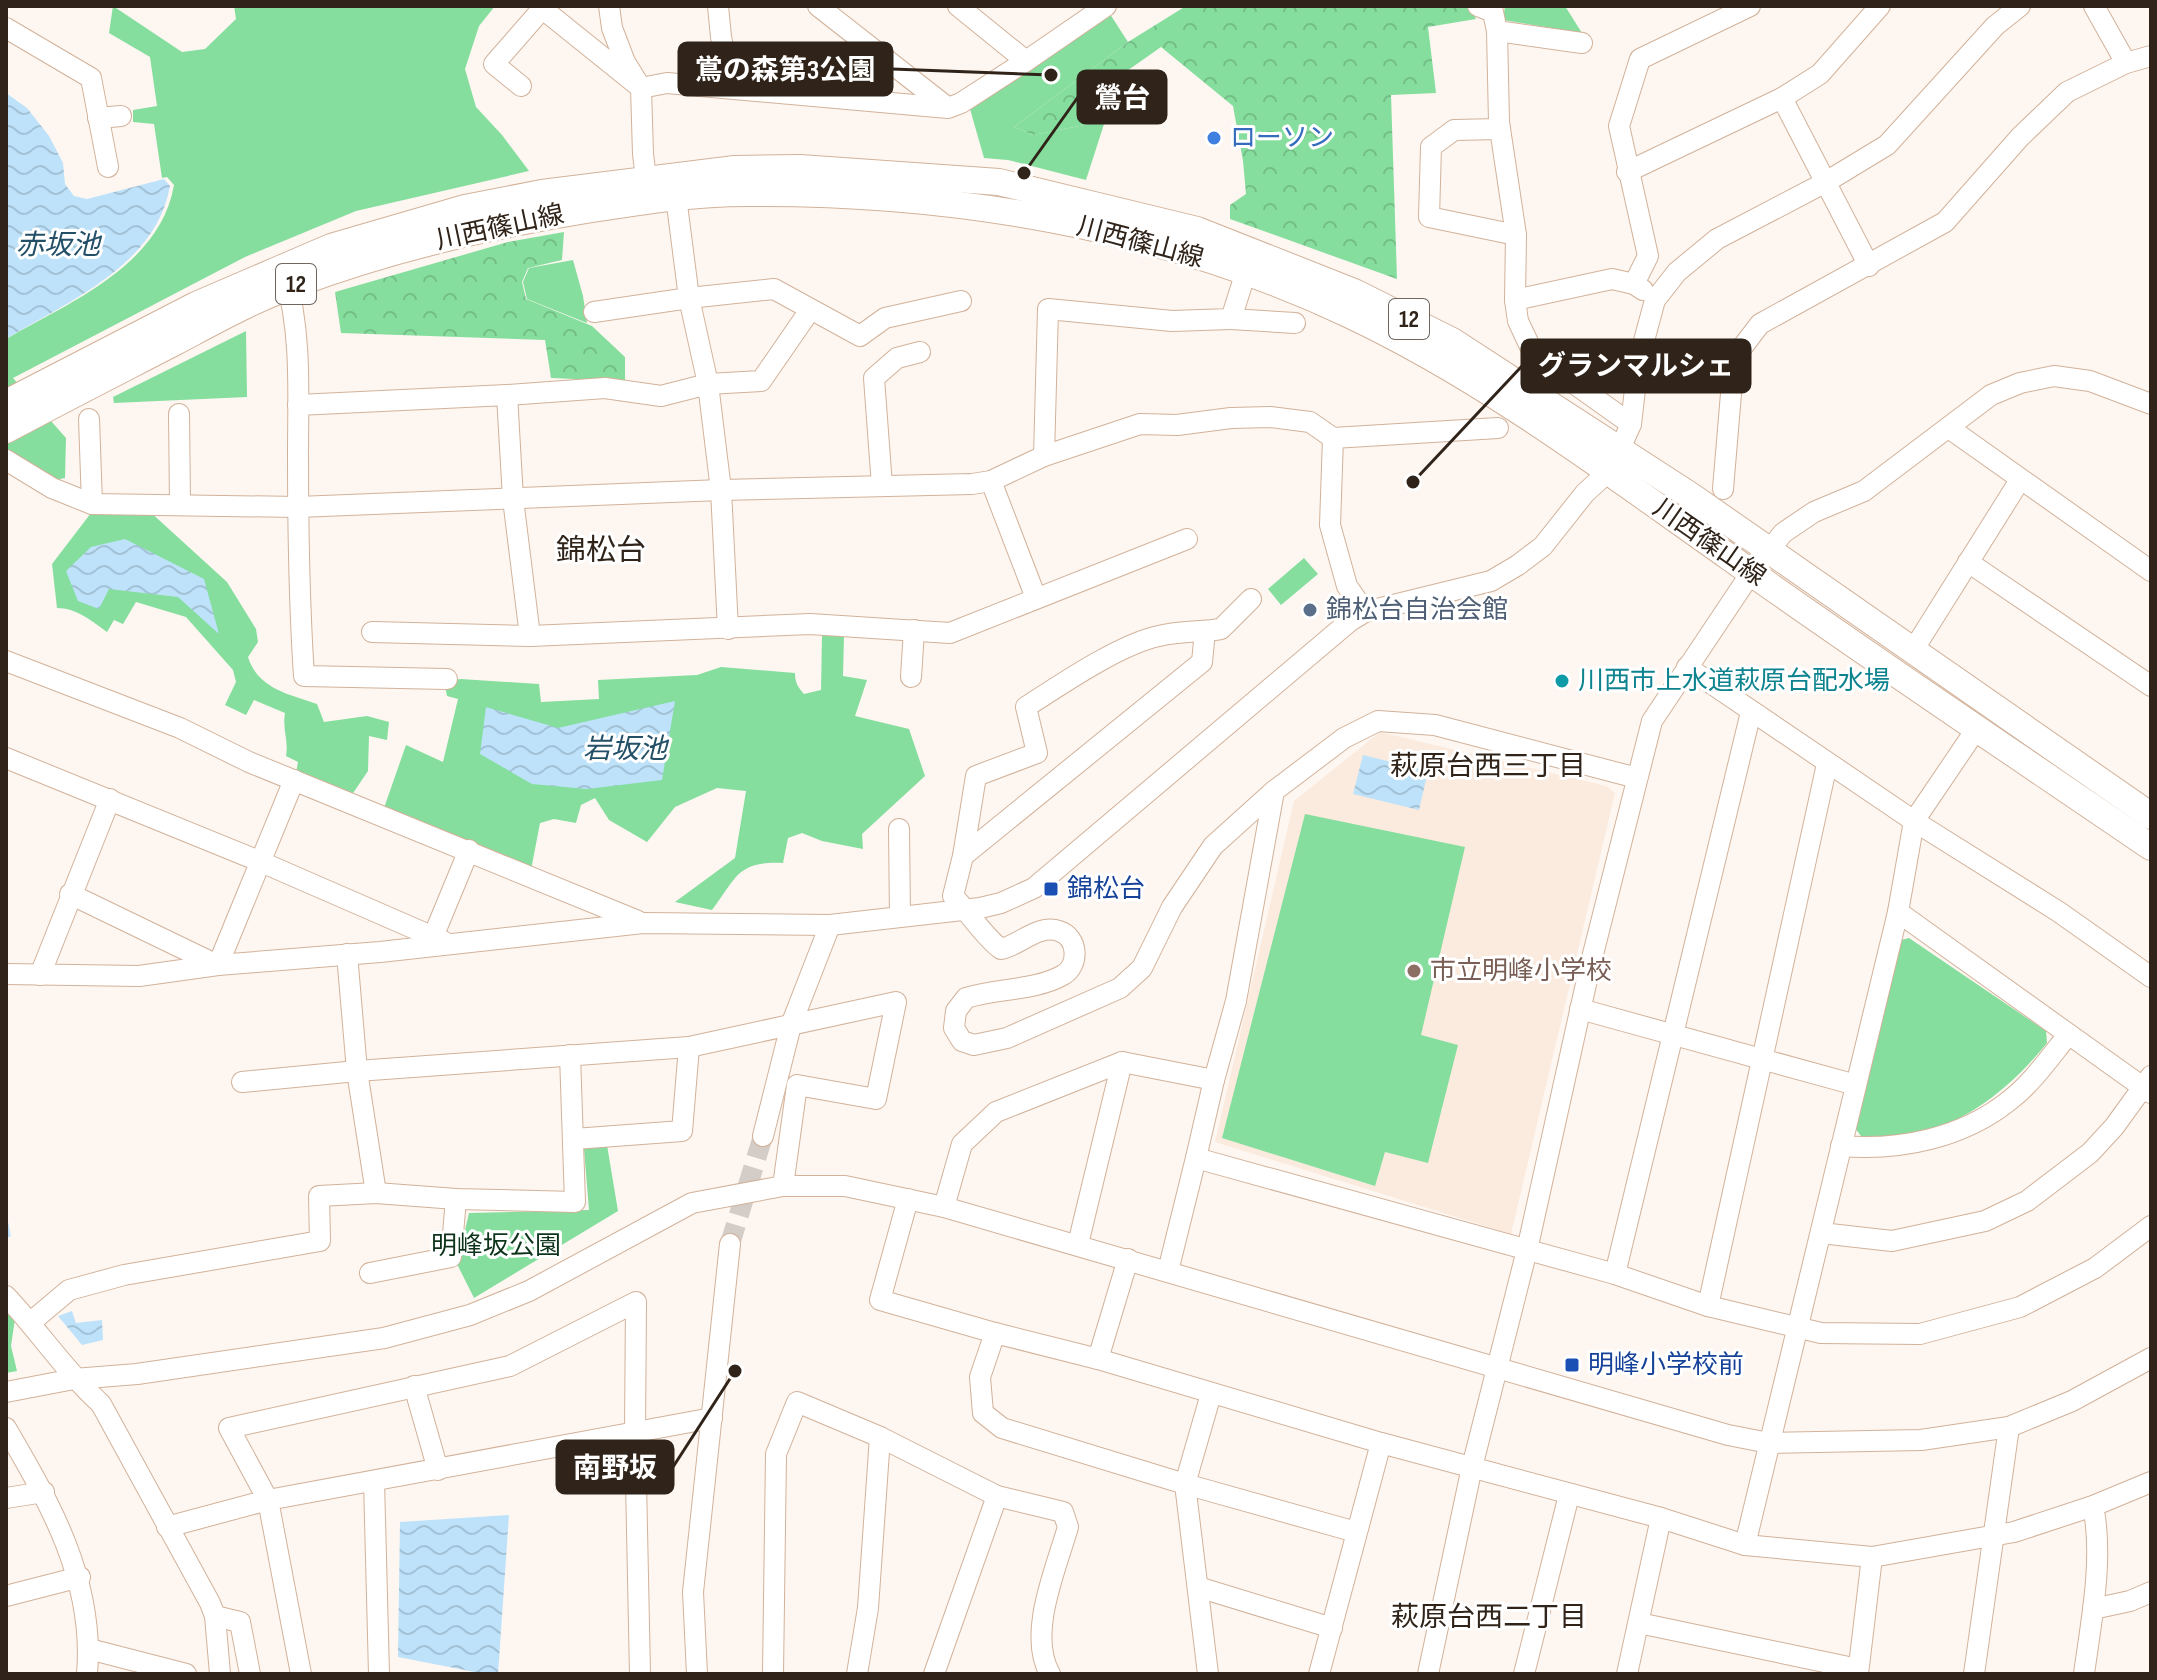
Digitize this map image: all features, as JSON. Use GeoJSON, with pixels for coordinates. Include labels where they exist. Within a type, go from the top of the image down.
{"type":"FeatureCollection","features":[{"type":"Feature","properties":{"kind":"main road","name":"川西篠山線"},"geometry":{"type":"LineString","coordinates":[[6,430],[40,398],[285,277],[331,247],[465,208],[542,193],[648,189],[735,169],[800,168],[999,182],[1197,230],[1249,262]]}},
{"type":"Feature","properties":{"kind":"main road","name":"川西篠山線"},"geometry":{"type":"LineString","coordinates":[[648,189],[676,197],[744,193],[931,201],[1017,212],[1249,262],[1365,297],[1452,341],[1614,460],[1751,573],[2151,847]]}},
{"type":"Feature","properties":{"kind":"main road","name":"川西篠山線"},"geometry":{"type":"LineString","coordinates":[[6,403],[40,398]]}},
{"type":"Feature","properties":{"kind":"main road","name":"川西篠山線"},"geometry":{"type":"LineString","coordinates":[[1614,460],[1768,550],[2151,816]]}},
{"type":"Feature","properties":{"kind":"street"},"geometry":{"type":"LineString","coordinates":[[609,6],[612,28],[625,62],[641,88],[643,154],[648,189]]}},
{"type":"Feature","properties":{"kind":"street"},"geometry":{"type":"LineString","coordinates":[[718,6],[732,87]]}},
{"type":"Feature","properties":{"kind":"street"},"geometry":{"type":"LineString","coordinates":[[818,6],[948,108]]}},
{"type":"Feature","properties":{"kind":"street"},"geometry":{"type":"LineString","coordinates":[[958,6],[1026,61]]}},
{"type":"Feature","properties":{"kind":"street"},"geometry":{"type":"LineString","coordinates":[[1478,6],[1493,12],[1497,31],[1500,129],[1516,235],[1515,300],[1518,321],[1534,355],[1631,424]]}},
{"type":"Feature","properties":{"kind":"street"},"geometry":{"type":"LineString","coordinates":[[1634,284],[1648,256],[1619,126],[1640,59],[1750,6]]}},
{"type":"Feature","properties":{"kind":"street"},"geometry":{"type":"LineString","coordinates":[[1627,172],[1782,98],[1820,74],[1880,6]]}},
{"type":"Feature","properties":{"kind":"street"},"geometry":{"type":"LineString","coordinates":[[6,974],[139,976],[217,965],[347,954],[441,940],[643,923],[830,925],[1001,903],[1034,888],[1350,621],[1365,612],[1491,581],[1543,546],[1614,460],[1631,424],[1638,363],[1655,300],[1677,272],[1717,239],[1826,182],[1887,145],[1995,26],[2020,6]]}},
{"type":"Feature","properties":{"kind":"street"},"geometry":{"type":"LineString","coordinates":[[2094,6],[2126,63]]}},
{"type":"Feature","properties":{"kind":"street"},"geometry":{"type":"LineString","coordinates":[[521,86],[494,64],[541,7],[641,88],[667,83],[732,87],[948,108],[961,103],[1026,61],[1102,7]]}},
{"type":"Feature","properties":{"kind":"street"},"geometry":{"type":"LineString","coordinates":[[6,28],[91,78],[108,167]]}},
{"type":"Feature","properties":{"kind":"street"},"geometry":{"type":"LineString","coordinates":[[1497,31],[1582,43]]}},
{"type":"Feature","properties":{"kind":"street"},"geometry":{"type":"LineString","coordinates":[[1723,489],[1734,358],[1760,324],[1945,222],[2020,137],[2067,92],[2126,63],[2151,56]]}},
{"type":"Feature","properties":{"kind":"street"},"geometry":{"type":"LineString","coordinates":[[1782,98],[1869,266]]}},
{"type":"Feature","properties":{"kind":"street"},"geometry":{"type":"LineString","coordinates":[[98,118],[121,116]]}},
{"type":"Feature","properties":{"kind":"street"},"geometry":{"type":"LineString","coordinates":[[1500,129],[1454,130],[1431,147],[1429,217],[1516,235]]}},
{"type":"Feature","properties":{"kind":"street"},"geometry":{"type":"LineString","coordinates":[[676,197],[689,298],[708,384],[721,490],[728,629]]}},
{"type":"Feature","properties":{"kind":"street"},"geometry":{"type":"LineString","coordinates":[[1231,319],[1249,262]]}},
{"type":"Feature","properties":{"kind":"street"},"geometry":{"type":"LineString","coordinates":[[285,277],[294,319],[304,676],[447,679]]}},
{"type":"Feature","properties":{"kind":"street"},"geometry":{"type":"LineString","coordinates":[[1515,300],[1612,279],[1634,284],[1655,300]]}},
{"type":"Feature","properties":{"kind":"street"},"geometry":{"type":"LineString","coordinates":[[594,312],[774,289],[860,336],[885,318],[961,301]]}},
{"type":"Feature","properties":{"kind":"street"},"geometry":{"type":"LineString","coordinates":[[1044,456],[1048,309],[1172,321],[1231,319],[1295,323]]}},
{"type":"Feature","properties":{"kind":"street"},"geometry":{"type":"LineString","coordinates":[[298,405],[605,388],[661,396],[708,384],[761,381],[810,310]]}},
{"type":"Feature","properties":{"kind":"street"},"geometry":{"type":"LineString","coordinates":[[882,486],[874,378],[897,358],[920,352]]}},
{"type":"Feature","properties":{"kind":"street"},"geometry":{"type":"LineString","coordinates":[[1428,1674],[1472,1467],[1527,1250],[1580,1009],[1652,721],[1751,573],[1783,533],[1814,512],[1864,491],[1991,395],[2020,383],[2054,376],[2090,381],[2151,404]]}},
{"type":"Feature","properties":{"kind":"street"},"geometry":{"type":"LineString","coordinates":[[507,395],[513,499],[530,636]]}},
{"type":"Feature","properties":{"kind":"street"},"geometry":{"type":"LineString","coordinates":[[179,414],[180,504]]}},
{"type":"Feature","properties":{"kind":"street"},"geometry":{"type":"LineString","coordinates":[[6,460],[52,488],[92,504],[298,507],[991,481],[1044,456],[1140,424],[1177,425],[1231,418],[1270,417],[1310,422],[1333,438],[1498,428]]}},
{"type":"Feature","properties":{"kind":"street"},"geometry":{"type":"LineString","coordinates":[[89,419],[92,504]]}},
{"type":"Feature","properties":{"kind":"street"},"geometry":{"type":"LineString","coordinates":[[1949,428],[2151,571]]}},
{"type":"Feature","properties":{"kind":"street"},"geometry":{"type":"LineString","coordinates":[[1333,438],[1330,525],[1347,586],[1365,612]]}},
{"type":"Feature","properties":{"kind":"street"},"geometry":{"type":"LineString","coordinates":[[1912,652],[2020,480]]}},
{"type":"Feature","properties":{"kind":"street"},"geometry":{"type":"LineString","coordinates":[[991,481],[1036,598]]}},
{"type":"Feature","properties":{"kind":"street"},"geometry":{"type":"LineString","coordinates":[[372,632],[530,636],[810,624],[950,633],[1187,539]]}},
{"type":"Feature","properties":{"kind":"street"},"geometry":{"type":"LineString","coordinates":[[1968,562],[2151,686]]}},
{"type":"Feature","properties":{"kind":"street"},"geometry":{"type":"LineString","coordinates":[[1251,599],[1221,629],[1157,636],[1103,661],[1026,707],[1037,753],[976,776],[953,896],[992,943],[1001,949],[1045,929],[1059,931],[1068,936],[1075,947],[1075,960],[1066,973],[1048,981],[966,998],[956,1011],[954,1028],[962,1041],[974,1045],[1007,1038],[1120,988],[1142,968],[1172,907],[1213,846],[1274,791],[1344,738],[1378,721],[1435,725],[1637,778]]}},
{"type":"Feature","properties":{"kind":"street"},"geometry":{"type":"LineString","coordinates":[[911,677],[914,630]]}},
{"type":"Feature","properties":{"kind":"street"},"geometry":{"type":"LineString","coordinates":[[963,856],[1202,662],[1205,631]]}},
{"type":"Feature","properties":{"kind":"street"},"geometry":{"type":"LineString","coordinates":[[6,661],[180,728],[249,762],[643,923]]}},
{"type":"Feature","properties":{"kind":"street"},"geometry":{"type":"LineString","coordinates":[[1687,667],[1827,764],[2059,912],[2151,977]]}},
{"type":"Feature","properties":{"kind":"street"},"geometry":{"type":"LineString","coordinates":[[1615,1274],[1751,712]]}},
{"type":"Feature","properties":{"kind":"street"},"geometry":{"type":"LineString","coordinates":[[1745,1545],[1898,912],[1914,821],[1977,728]]}},
{"type":"Feature","properties":{"kind":"street"},"geometry":{"type":"LineString","coordinates":[[6,758],[259,861],[441,940]]}},
{"type":"Feature","properties":{"kind":"street"},"geometry":{"type":"LineString","coordinates":[[1708,1306],[1827,764]]}},
{"type":"Feature","properties":{"kind":"street"},"geometry":{"type":"LineString","coordinates":[[217,965],[294,780]]}},
{"type":"Feature","properties":{"kind":"street"},"geometry":{"type":"LineString","coordinates":[[1168,1271],[1236,1001],[1274,791]]}},
{"type":"Feature","properties":{"kind":"street"},"geometry":{"type":"LineString","coordinates":[[40,975],[110,799]]}},
{"type":"Feature","properties":{"kind":"street"},"geometry":{"type":"LineString","coordinates":[[899,829],[900,917]]}},
{"type":"Feature","properties":{"kind":"street"},"geometry":{"type":"LineString","coordinates":[[441,940],[469,850]]}},
{"type":"Feature","properties":{"kind":"street"},"geometry":{"type":"LineString","coordinates":[[70,894],[217,965]]}},
{"type":"Feature","properties":{"kind":"street"},"geometry":{"type":"LineString","coordinates":[[1821,1233],[1892,1241],[1985,1221],[2027,1201],[2090,1153],[2149,1086],[2068,1035],[1898,912]]}},
{"type":"Feature","properties":{"kind":"street"},"geometry":{"type":"LineString","coordinates":[[763,1136],[791,1025],[830,925]]}},
{"type":"Feature","properties":{"kind":"street"},"geometry":{"type":"LineString","coordinates":[[347,954],[357,1071],[376,1193]]}},
{"type":"Feature","properties":{"kind":"street"},"geometry":{"type":"LineString","coordinates":[[242,1082],[689,1047],[896,1002],[876,1099],[797,1085],[783,1186]]}},
{"type":"Feature","properties":{"kind":"street"},"geometry":{"type":"LineString","coordinates":[[1580,1009],[1856,1085]]}},
{"type":"Feature","properties":{"kind":"street"},"geometry":{"type":"LineString","coordinates":[[1841,1146],[1900,1146],[1938,1137],[1977,1120],[2010,1100],[2068,1035]]}},
{"type":"Feature","properties":{"kind":"street"},"geometry":{"type":"LineString","coordinates":[[574,1139],[682,1131],[689,1047]]}},
{"type":"Feature","properties":{"kind":"street"},"geometry":{"type":"LineString","coordinates":[[31,1322],[69,1290],[124,1275],[320,1241],[319,1196],[376,1193],[575,1202],[570,1055]]}},
{"type":"Feature","properties":{"kind":"street"},"geometry":{"type":"LineString","coordinates":[[944,1207],[962,1144],[996,1112],[1122,1062],[1214,1080]]}},
{"type":"Feature","properties":{"kind":"street"},"geometry":{"type":"LineString","coordinates":[[1078,1244],[1122,1062]]}},
{"type":"Feature","properties":{"kind":"street"},"geometry":{"type":"LineString","coordinates":[[1196,1158],[1615,1274],[1708,1306],[1821,1333],[1920,1334],[2020,1307],[2095,1268],[2151,1226]]}},
{"type":"Feature","properties":{"kind":"street"},"geometry":{"type":"LineString","coordinates":[[6,1392],[74,1379],[137,1374],[384,1338],[470,1315],[529,1291],[692,1203],[783,1186],[845,1186],[944,1207],[1728,1435],[1769,1443],[1921,1440],[2009,1427],[2072,1401],[2151,1358]]}},
{"type":"Feature","properties":{"kind":"street"},"geometry":{"type":"LineString","coordinates":[[370,1273],[451,1257],[456,1199]]}},
{"type":"Feature","properties":{"kind":"street"},"geometry":{"type":"LineString","coordinates":[[908,1199],[880,1300],[1098,1359],[1381,1443],[1661,1518],[1745,1545],[1872,1557],[1992,1538],[2093,1506],[2151,1482]]}},
{"type":"Feature","properties":{"kind":"street"},"geometry":{"type":"LineString","coordinates":[[697,1674],[693,1592],[730,1244]]}},
{"type":"Feature","properties":{"kind":"street"},"geometry":{"type":"LineString","coordinates":[[1098,1359],[1128,1259]]}},
{"type":"Feature","properties":{"kind":"street"},"geometry":{"type":"LineString","coordinates":[[6,1296],[31,1322],[74,1379],[101,1404],[210,1603],[225,1618],[250,1674]]}},
{"type":"Feature","properties":{"kind":"street"},"geometry":{"type":"LineString","coordinates":[[301,1674],[268,1500],[229,1428],[510,1366],[636,1302],[640,1674]]}},
{"type":"Feature","properties":{"kind":"street"},"geometry":{"type":"LineString","coordinates":[[995,1333],[980,1377],[983,1413],[1002,1428],[1356,1532]]}},
{"type":"Feature","properties":{"kind":"street"},"geometry":{"type":"LineString","coordinates":[[414,1386],[438,1470]]}},
{"type":"Feature","properties":{"kind":"street"},"geometry":{"type":"LineString","coordinates":[[1208,1674],[1185,1484],[1211,1394]]}},
{"type":"Feature","properties":{"kind":"street"},"geometry":{"type":"LineString","coordinates":[[773,1674],[776,1454],[797,1402],[880,1437],[997,1496],[1063,1512],[1068,1527],[1040,1628],[1045,1665],[1050,1674]]}},
{"type":"Feature","properties":{"kind":"street"},"geometry":{"type":"LineString","coordinates":[[167,1527],[268,1500],[712,1418]]}},
{"type":"Feature","properties":{"kind":"street"},"geometry":{"type":"LineString","coordinates":[[1974,1674],[2009,1427]]}},
{"type":"Feature","properties":{"kind":"street"},"geometry":{"type":"LineString","coordinates":[[6,1428],[44,1492],[80,1577],[89,1649],[87,1674]]}},
{"type":"Feature","properties":{"kind":"street"},"geometry":{"type":"LineString","coordinates":[[857,1674],[868,1608],[880,1437]]}},
{"type":"Feature","properties":{"kind":"street"},"geometry":{"type":"LineString","coordinates":[[1319,1674],[1381,1443]]}},
{"type":"Feature","properties":{"kind":"street"},"geometry":{"type":"LineString","coordinates":[[374,1481],[379,1674]]}},
{"type":"Feature","properties":{"kind":"street"},"geometry":{"type":"LineString","coordinates":[[6,1498],[44,1492]]}},
{"type":"Feature","properties":{"kind":"street"},"geometry":{"type":"LineString","coordinates":[[1524,1674],[1569,1495]]}},
{"type":"Feature","properties":{"kind":"street"},"geometry":{"type":"LineString","coordinates":[[934,1674],[997,1496]]}},
{"type":"Feature","properties":{"kind":"street"},"geometry":{"type":"LineString","coordinates":[[2084,1674],[2093,1609],[2097,1525],[2093,1506]]}},
{"type":"Feature","properties":{"kind":"street"},"geometry":{"type":"LineString","coordinates":[[1627,1674],[1661,1518]]}},
{"type":"Feature","properties":{"kind":"street"},"geometry":{"type":"LineString","coordinates":[[1639,1623],[1858,1672],[1872,1557]]}},
{"type":"Feature","properties":{"kind":"street"},"geometry":{"type":"LineString","coordinates":[[6,1596],[80,1577]]}},
{"type":"Feature","properties":{"kind":"street"},"geometry":{"type":"LineString","coordinates":[[1198,1587],[1332,1628]]}},
{"type":"Feature","properties":{"kind":"street"},"geometry":{"type":"LineString","coordinates":[[2093,1609],[2130,1601],[2151,1592]]}},
{"type":"Feature","properties":{"kind":"street"},"geometry":{"type":"LineString","coordinates":[[220,1674],[225,1618]]}},
{"type":"Feature","properties":{"kind":"street"},"geometry":{"type":"LineString","coordinates":[[89,1649],[186,1674]]}},
{"type":"Feature","properties":{"kind":"shaded area","name":"市立明峰小学校"},"geometry":{"type":"Polygon","coordinates":[[[1380,732],[1606,786],[1615,793],[1511,1234],[1215,1142],[1294,801],[1380,732]]]}},
{"type":"Feature","properties":{"kind":"green space"},"geometry":{"type":"Polygon","coordinates":[[[113,6],[182,52],[205,49],[236,19],[234,6],[495,6],[479,26],[465,69],[476,107],[529,171],[356,211],[245,257],[13,378],[66,438],[65,478],[55,480],[6,470],[6,339],[84,295],[132,260],[151,238],[165,213],[174,185],[167,177],[162,178],[154,124],[133,122],[133,110],[157,106],[150,57],[109,33],[113,6]]]}},
{"type":"Feature","properties":{"kind":"green space"},"geometry":{"type":"Polygon","coordinates":[[[1186,6],[1462,6],[1472,10],[1476,19],[1428,27],[1436,93],[1391,95],[1397,279],[1230,219],[1230,205],[1246,194],[1233,106],[1161,47],[1124,73],[1105,121],[1033,135],[1014,127],[1128,42],[1186,6]]]}},
{"type":"Feature","properties":{"kind":"green space"},"geometry":{"type":"Polygon","coordinates":[[[1505,6],[1565,6],[1582,33],[1503,20],[1505,6]]]}},
{"type":"Feature","properties":{"kind":"green space"},"geometry":{"type":"Polygon","coordinates":[[[1110,14],[1128,42],[1014,127],[1033,135],[1105,121],[1086,180],[1008,160],[984,158],[970,109],[1110,14]]]}},
{"type":"Feature","properties":{"kind":"green space"},"geometry":{"type":"Polygon","coordinates":[[[564,232],[562,260],[528,268],[522,282],[526,299],[592,326],[625,357],[625,381],[551,378],[545,340],[341,333],[335,292],[508,242],[564,232]]]}},
{"type":"Feature","properties":{"kind":"green space"},"geometry":{"type":"Polygon","coordinates":[[[573,260],[587,323],[527,299],[523,282],[529,268],[573,260]]]}},
{"type":"Feature","properties":{"kind":"green space"},"geometry":{"type":"Polygon","coordinates":[[[246,331],[247,397],[114,403],[113,397],[246,331]]]}},
{"type":"Feature","properties":{"kind":"green space"},"geometry":{"type":"Polygon","coordinates":[[[148,510],[227,582],[256,629],[258,642],[248,657],[259,676],[276,689],[317,704],[324,722],[367,716],[389,722],[387,740],[369,736],[368,771],[349,799],[295,779],[298,762],[286,756],[285,713],[254,700],[246,715],[225,705],[236,682],[233,670],[186,617],[136,602],[123,624],[114,620],[107,632],[78,613],[57,608],[52,564],[91,513],[148,510]]]}},
{"type":"Feature","properties":{"kind":"green space"},"geometry":{"type":"Polygon","coordinates":[[[1304,558],[1318,574],[1281,605],[1268,589],[1304,558]]]}},
{"type":"Feature","properties":{"kind":"green space"},"geometry":{"type":"Polygon","coordinates":[[[822,635],[844,636],[843,676],[867,680],[855,716],[909,729],[925,776],[862,834],[863,849],[822,841],[802,833],[788,838],[783,863],[747,868],[733,880],[712,910],[675,902],[735,858],[746,791],[717,788],[675,807],[647,842],[609,820],[595,798],[581,805],[576,823],[554,819],[540,823],[531,870],[384,808],[406,745],[443,762],[458,699],[447,696],[444,681],[461,679],[539,684],[541,702],[599,699],[598,680],[697,675],[721,667],[795,673],[797,685],[804,694],[821,690],[822,635]]]}},
{"type":"Feature","properties":{"kind":"green space"},"geometry":{"type":"Polygon","coordinates":[[[1305,814],[1465,847],[1421,1035],[1458,1045],[1428,1163],[1385,1152],[1375,1186],[1222,1138],[1305,814]]]}},
{"type":"Feature","properties":{"kind":"green space"},"geometry":{"type":"Polygon","coordinates":[[[1909,938],[2046,1031],[2047,1043],[2003,1088],[1950,1123],[1910,1135],[1861,1136],[1855,1128],[1901,940],[1909,938]]]}},
{"type":"Feature","properties":{"kind":"green space","name":"明峰坂公園"},"geometry":{"type":"Polygon","coordinates":[[[607,1145],[618,1211],[474,1298],[457,1264],[469,1213],[589,1210],[584,1149],[607,1145]]]}},
{"type":"Feature","properties":{"kind":"green space"},"geometry":{"type":"Polygon","coordinates":[[[6,1313],[15,1319],[11,1346],[17,1371],[6,1373],[6,1313]]]}},
{"type":"Feature","properties":{"kind":"water","name":"赤坂池"},"geometry":{"type":"Polygon","coordinates":[[[6,93],[27,108],[49,136],[63,163],[65,184],[74,196],[87,199],[164,179],[170,186],[161,214],[147,238],[128,260],[81,295],[6,339],[6,93]]]}},
{"type":"Feature","properties":{"kind":"water"},"geometry":{"type":"Polygon","coordinates":[[[125,539],[204,579],[219,634],[178,597],[109,589],[99,609],[78,601],[66,571],[91,547],[125,539]]]}},
{"type":"Feature","properties":{"kind":"water","name":"岩坂池"},"geometry":{"type":"Polygon","coordinates":[[[675,701],[662,780],[587,789],[532,784],[480,754],[486,707],[558,728],[675,701]]]}},
{"type":"Feature","properties":{"kind":"water"},"geometry":{"type":"Polygon","coordinates":[[[1363,755],[1428,771],[1419,810],[1353,794],[1363,755]]]}},
{"type":"Feature","properties":{"kind":"water"},"geometry":{"type":"Polygon","coordinates":[[[72,1311],[76,1323],[102,1320],[103,1340],[82,1345],[58,1316],[72,1311]]]}},
{"type":"Feature","properties":{"kind":"water"},"geometry":{"type":"Polygon","coordinates":[[[509,1515],[498,1674],[398,1657],[400,1522],[509,1515]]]}},
{"type":"Feature","properties":{"kind":"waterway"},"geometry":{"type":"LineString","coordinates":[[6,1224],[8,1235]]}},
{"type":"Feature","properties":{"kind":"tunnel"},"geometry":{"type":"LineString","coordinates":[[730,1244],[763,1136]]}},
{"type":"Feature","properties":{"kind":"place","name":"鴬の森第3公園"},"geometry":{"type":"Point","coordinates":[1051,75]}},
{"type":"Feature","properties":{"kind":"place","name":"ローソン"},"geometry":{"type":"Point","coordinates":[1214,138]}},
{"type":"Feature","properties":{"kind":"place","name":"鶯台"},"geometry":{"type":"Point","coordinates":[1024,173]}},
{"type":"Feature","properties":{"kind":"place","name":"グランマルシェ"},"geometry":{"type":"Point","coordinates":[1413,482]}},
{"type":"Feature","properties":{"kind":"place","name":"錦松台自治会館"},"geometry":{"type":"Point","coordinates":[1310,610]}},
{"type":"Feature","properties":{"kind":"place","name":"川西市上水道萩原台配水場"},"geometry":{"type":"Point","coordinates":[1562,681]}},
{"type":"Feature","properties":{"kind":"place","name":"錦松台"},"geometry":{"type":"Point","coordinates":[1051,889]}},
{"type":"Feature","properties":{"kind":"place","name":"市立明峰小学校"},"geometry":{"type":"Point","coordinates":[1414,971]}},
{"type":"Feature","properties":{"kind":"place","name":"明峰小学校前"},"geometry":{"type":"Point","coordinates":[1572,1365]}},
{"type":"Feature","properties":{"kind":"place","name":"南野坂"},"geometry":{"type":"Point","coordinates":[735,1371]}},
{"type":"Feature","properties":{"kind":"district","name":"錦松台"},"geometry":{"type":"Point","coordinates":[601,551]}},
{"type":"Feature","properties":{"kind":"district","name":"萩原台西三丁目"},"geometry":{"type":"Point","coordinates":[1488,766]}},
{"type":"Feature","properties":{"kind":"district","name":"萩原台西二丁目"},"geometry":{"type":"Point","coordinates":[1489,1617]}}]}
